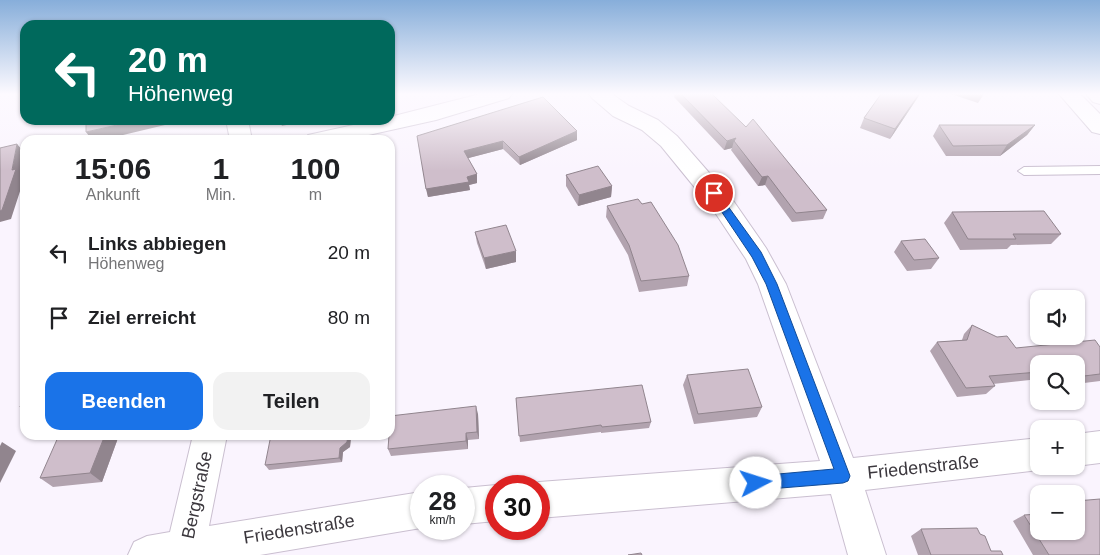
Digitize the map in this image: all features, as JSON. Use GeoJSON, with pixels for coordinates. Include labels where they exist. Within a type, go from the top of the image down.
{"type":"FeatureCollection","features":[{"type":"Feature","properties":{"kind":"street"},"geometry":{"type":"LineString","coordinates":[[641,120],[650,124],[669,141],[723,205],[757,255],[772,284],[843,476],[867,555]]}},
{"type":"Feature","properties":{"kind":"street"},"geometry":{"type":"LineString","coordinates":[[338,135],[383,125]]}},
{"type":"Feature","properties":{"kind":"street","name":"Bergstraße"},"geometry":{"type":"LineString","coordinates":[[186,551],[209,440]]}},
{"type":"Feature","properties":{"kind":"street"},"geometry":{"type":"LineString","coordinates":[[1085,449],[1100,447]]}},
{"type":"Feature","properties":{"kind":"street","name":"Friedenstraße"},"geometry":{"type":"LineString","coordinates":[[550,499],[843,476],[1030,455]]}},
{"type":"Feature","properties":{"kind":"street","name":"Friedenstraße"},"geometry":{"type":"LineString","coordinates":[[147,555],[186,551],[410,512]]}},
{"type":"Feature","properties":{"kind":"lane"},"geometry":{"type":"LineString","coordinates":[[1024,171],[1100,170]]}},
{"type":"Feature","properties":{"kind":"building"},"geometry":{"type":"Polygon","coordinates":[[[469,120],[566,120],[577,131],[519,157],[503,141],[464,151],[477,174],[467,177],[469,182],[426,189],[417,136],[469,120]]]}},
{"type":"Feature","properties":{"kind":"building"},"geometry":{"type":"Polygon","coordinates":[[[706,120],[739,120],[746,127],[754,120],[827,210],[796,213],[768,176],[762,177],[734,141],[736,138],[727,141],[706,120]]]}},
{"type":"Feature","properties":{"kind":"building"},"geometry":{"type":"Polygon","coordinates":[[[869,120],[901,120],[895,129],[869,120]]]}},
{"type":"Feature","properties":{"kind":"building"},"geometry":{"type":"Polygon","coordinates":[[[86,125],[117,125],[86,132],[86,125]]]}},
{"type":"Feature","properties":{"kind":"building"},"geometry":{"type":"Polygon","coordinates":[[[939,125],[1035,125],[1007,145],[953,146],[939,125]]]}},
{"type":"Feature","properties":{"kind":"building"},"geometry":{"type":"Polygon","coordinates":[[[17,144],[12,170],[16,169],[2,210],[0,211],[0,148],[17,144]]]}},
{"type":"Feature","properties":{"kind":"building"},"geometry":{"type":"Polygon","coordinates":[[[598,166],[612,186],[579,195],[566,175],[598,166]]]}},
{"type":"Feature","properties":{"kind":"building"},"geometry":{"type":"Polygon","coordinates":[[[638,199],[642,204],[651,202],[678,245],[689,276],[641,281],[629,245],[607,206],[638,199]]]}},
{"type":"Feature","properties":{"kind":"building"},"geometry":{"type":"Polygon","coordinates":[[[1044,211],[1061,234],[1013,234],[1016,239],[968,239],[952,212],[1044,211]]]}},
{"type":"Feature","properties":{"kind":"building"},"geometry":{"type":"Polygon","coordinates":[[[506,225],[516,251],[484,258],[475,232],[506,225]]]}},
{"type":"Feature","properties":{"kind":"building"},"geometry":{"type":"Polygon","coordinates":[[[925,239],[939,258],[914,260],[901,241],[925,239]]]}},
{"type":"Feature","properties":{"kind":"building"},"geometry":{"type":"Polygon","coordinates":[[[972,325],[997,337],[1007,336],[1016,348],[1046,345],[1085,345],[1085,341],[1095,340],[1100,347],[1100,374],[1085,376],[1085,355],[1030,355],[1030,373],[989,376],[995,386],[966,388],[937,342],[967,340],[972,325]]]}},
{"type":"Feature","properties":{"kind":"building"},"geometry":{"type":"Polygon","coordinates":[[[748,369],[762,407],[698,414],[687,375],[748,369]]]}},
{"type":"Feature","properties":{"kind":"building"},"geometry":{"type":"Polygon","coordinates":[[[642,385],[651,422],[602,427],[601,425],[519,436],[516,398],[642,385]]]}},
{"type":"Feature","properties":{"kind":"building"},"geometry":{"type":"Polygon","coordinates":[[[476,406],[477,432],[466,433],[466,441],[388,449],[389,440],[395,440],[395,415],[476,406]]]}},
{"type":"Feature","properties":{"kind":"building"},"geometry":{"type":"Polygon","coordinates":[[[57,440],[103,440],[90,473],[40,478],[57,440]]]}},
{"type":"Feature","properties":{"kind":"building"},"geometry":{"type":"Polygon","coordinates":[[[270,440],[347,440],[340,448],[339,458],[265,465],[270,440]]]}},
{"type":"Feature","properties":{"kind":"building"},"geometry":{"type":"Polygon","coordinates":[[[1100,499],[1100,555],[1049,555],[1040,540],[1085,540],[1085,500],[1100,499]]]}},
{"type":"Feature","properties":{"kind":"building"},"geometry":{"type":"Polygon","coordinates":[[[1024,515],[1030,515],[1030,525],[1024,515]]]}},
{"type":"Feature","properties":{"kind":"building"},"geometry":{"type":"Polygon","coordinates":[[[977,528],[980,534],[985,536],[991,551],[1001,551],[1003,555],[931,555],[921,529],[977,528]]]}},
{"type":"Feature","properties":{"kind":"route"},"geometry":{"type":"LineString","coordinates":[[714,193],[757,255],[772,284],[843,476],[756,483]]}}]}
